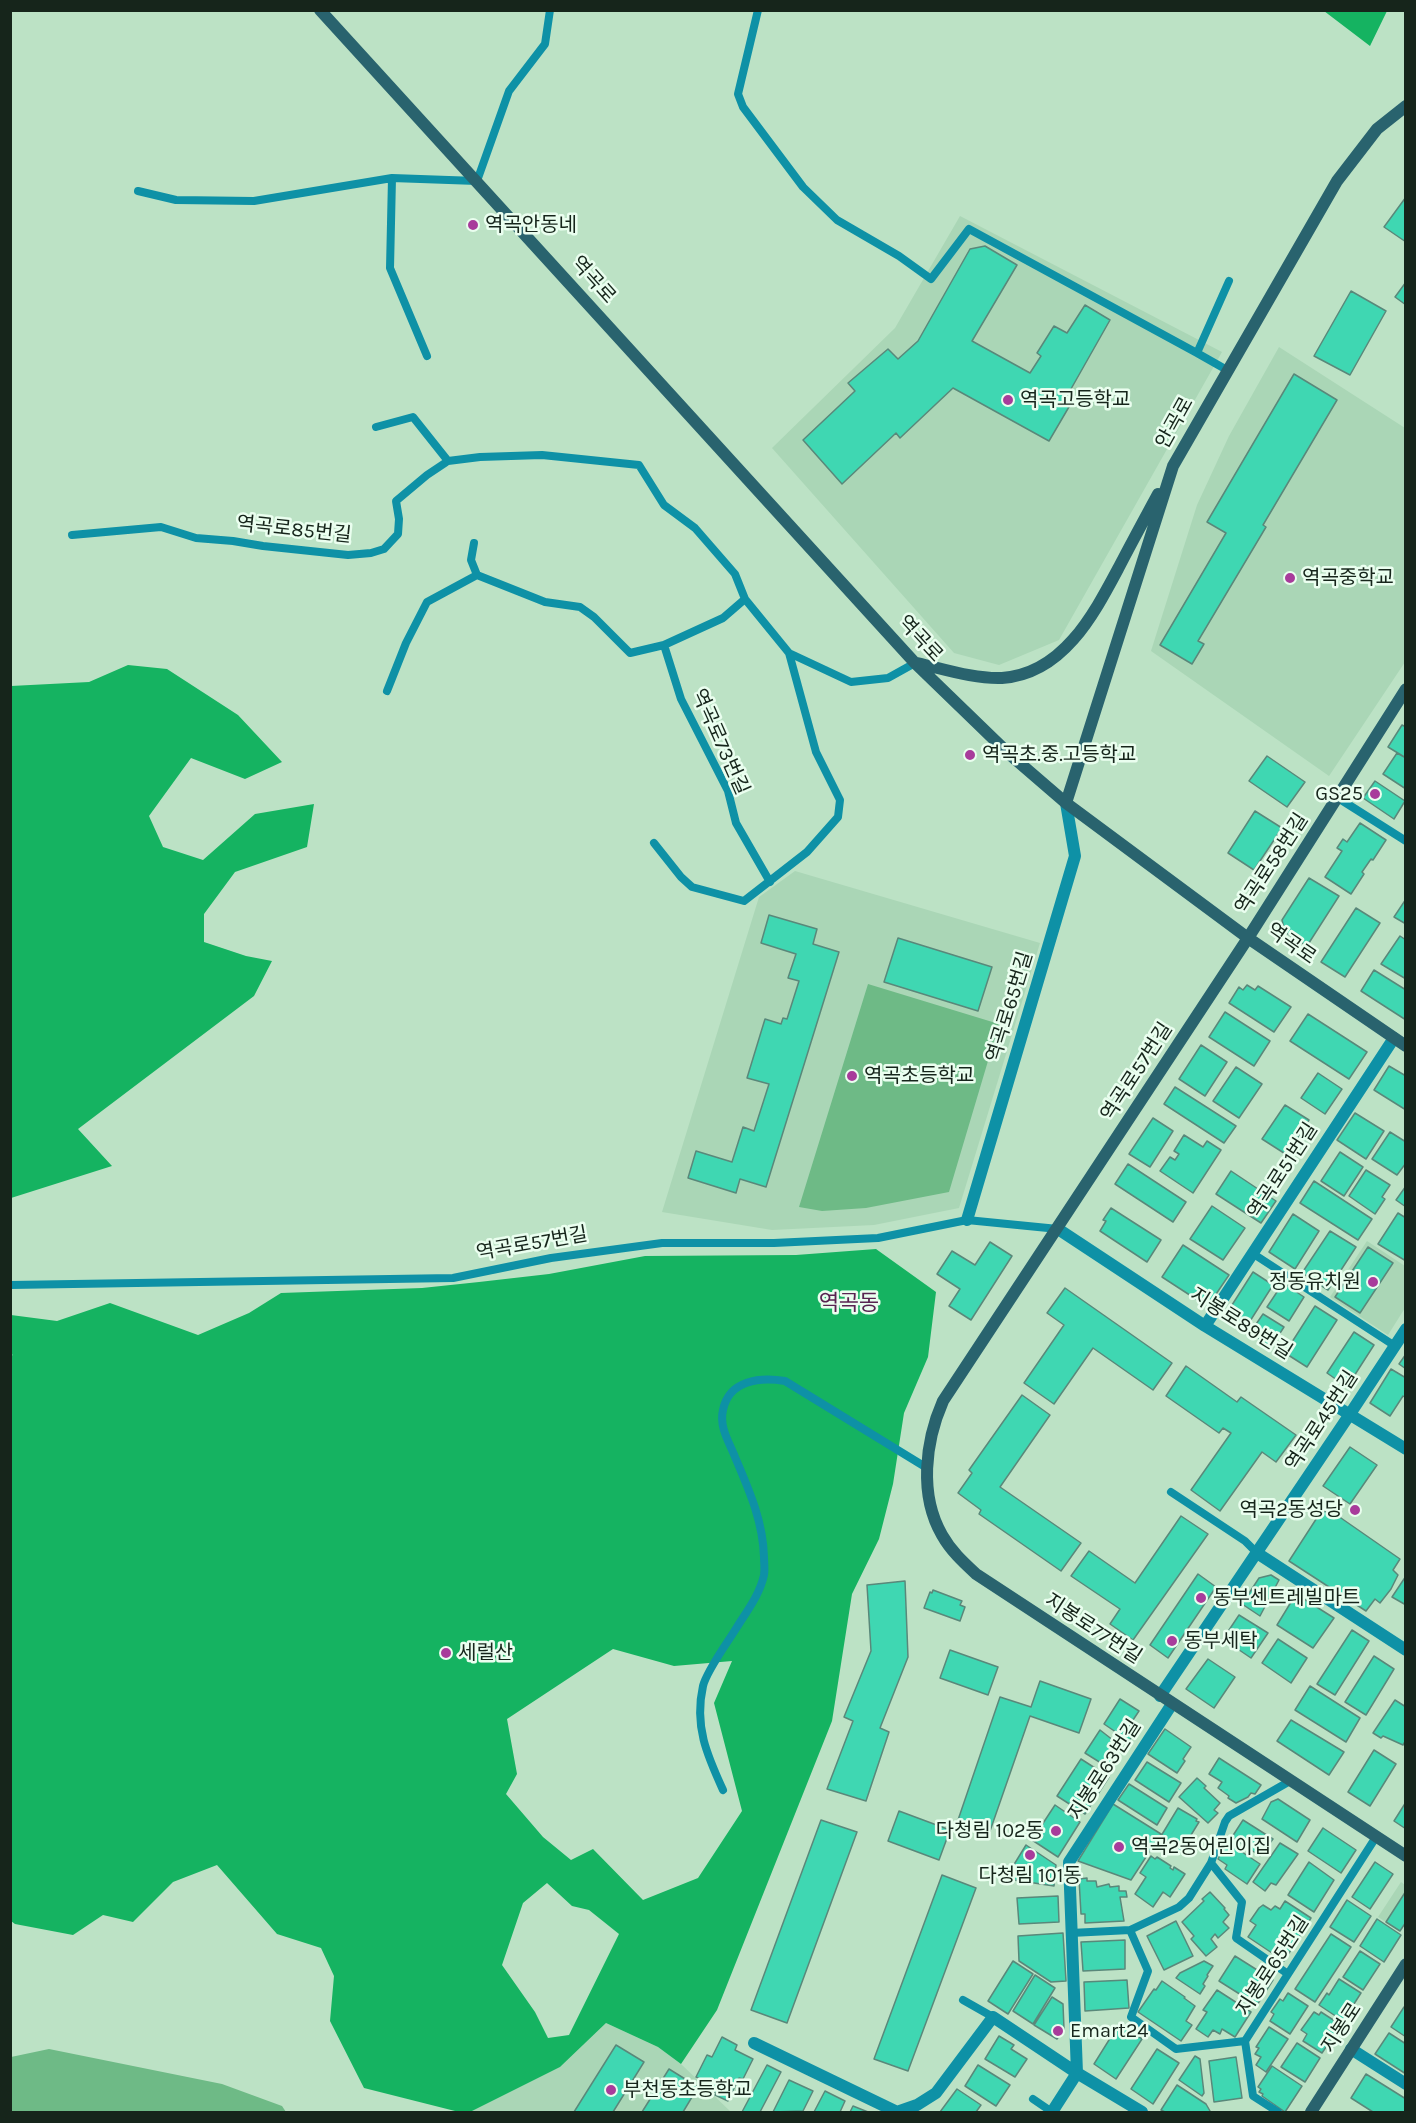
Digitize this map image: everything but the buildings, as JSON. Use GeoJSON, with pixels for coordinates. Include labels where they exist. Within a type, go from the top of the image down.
{"type":"FeatureCollection","features":[{"type":"Feature","properties":{"kind":"street","name":"역곡로"},"geometry":{"type":"LineString","coordinates":[[320,10],[915,663],[1008,753],[1066,803],[1248,938],[1406,1046]]}},
{"type":"Feature","properties":{"kind":"street","name":"안곡로"},"geometry":{"type":"LineString","coordinates":[[1066,803],[1173,466],[1337,181],[1377,129],[1406,106]]}},
{"type":"Feature","properties":{"kind":"street"},"geometry":{"type":"LineString","coordinates":[[915,663],[982,677],[1004,678],[1031,673],[1058,656],[1095,613],[1173,466]]}},
{"type":"Feature","properties":{"kind":"street","name":"역곡로58번길"},"geometry":{"type":"LineString","coordinates":[[1248,938],[1406,689]]}},
{"type":"Feature","properties":{"kind":"street","name":"역곡로65번길"},"geometry":{"type":"LineString","coordinates":[[967,1220],[1075,856],[1066,803]]}},
{"type":"Feature","properties":{"kind":"street","name":"역곡로57번길"},"geometry":{"type":"LineString","coordinates":[[927,1468],[935,1420],[944,1401],[1248,938]]}},
{"type":"Feature","properties":{"kind":"street","name":"역곡로51번길"},"geometry":{"type":"LineString","coordinates":[[1205,1326],[1394,1038]]}},
{"type":"Feature","properties":{"kind":"street","name":"지봉로89번길"},"geometry":{"type":"LineString","coordinates":[[1058,1228],[1205,1326],[1406,1449]]}},
{"type":"Feature","properties":{"kind":"street","name":"역곡로45번길"},"geometry":{"type":"LineString","coordinates":[[1160,1696],[1406,1329]]}},
{"type":"Feature","properties":{"kind":"street","name":"지봉로77번길"},"geometry":{"type":"LineString","coordinates":[[927,1468],[931,1510],[942,1535],[958,1557],[989,1583],[1406,1856]]}},
{"type":"Feature","properties":{"kind":"street"},"geometry":{"type":"LineString","coordinates":[[1257,1553],[1406,1650]]}},
{"type":"Feature","properties":{"kind":"street","name":"지봉로63번길"},"geometry":{"type":"LineString","coordinates":[[1077,2073],[1069,1862],[1172,1704]]}},
{"type":"Feature","properties":{"kind":"street","name":"지봉로"},"geometry":{"type":"LineString","coordinates":[[1311,2112],[1406,1964]]}},
{"type":"Feature","properties":{"kind":"street"},"geometry":{"type":"LineString","coordinates":[[754,2043],[897,2112],[918,2109],[936,2093],[993,2017],[1077,2073],[1142,2112]]}},
{"type":"Feature","properties":{"kind":"street"},"geometry":{"type":"LineString","coordinates":[[1352,2049],[1406,2084]]}},
{"type":"Feature","properties":{"kind":"street"},"geometry":{"type":"LineString","coordinates":[[1052,2112],[1077,2073]]}},
{"type":"Feature","properties":{"kind":"lane"},"geometry":{"type":"LineString","coordinates":[[138,191],[176,200],[254,201],[392,178],[477,181],[510,91],[544,44],[550,10]]}},
{"type":"Feature","properties":{"kind":"lane"},"geometry":{"type":"LineString","coordinates":[[758,10],[738,94],[743,107],[803,187],[837,220],[899,256],[931,279],[969,229],[1227,370]]}},
{"type":"Feature","properties":{"kind":"lane"},"geometry":{"type":"LineString","coordinates":[[392,178],[390,268],[427,356]]}},
{"type":"Feature","properties":{"kind":"lane"},"geometry":{"type":"LineString","coordinates":[[1197,353],[1229,281]]}},
{"type":"Feature","properties":{"kind":"lane"},"geometry":{"type":"LineString","coordinates":[[375,427],[413,417],[448,461]]}},
{"type":"Feature","properties":{"kind":"lane","name":"역곡로85번길"},"geometry":{"type":"LineString","coordinates":[[72,535],[161,527],[196,538],[348,555],[370,553],[384,549],[398,534],[399,519],[396,501],[426,475],[448,461],[480,457],[542,455],[639,465],[664,505],[694,528],[735,574],[745,599]]}},
{"type":"Feature","properties":{"kind":"lane"},"geometry":{"type":"LineString","coordinates":[[474,543],[471,560],[477,575],[545,602],[580,607],[594,616],[630,653],[664,645],[723,618],[745,599],[789,653],[798,679],[804,712],[816,752],[840,800],[838,817],[807,852],[744,901],[692,887],[654,843]]}},
{"type":"Feature","properties":{"kind":"lane"},"geometry":{"type":"LineString","coordinates":[[387,691],[406,643],[427,602],[477,575]]}},
{"type":"Feature","properties":{"kind":"lane","name":"역곡로73번길"},"geometry":{"type":"LineString","coordinates":[[664,645],[681,699],[728,791],[736,824],[770,882]]}},
{"type":"Feature","properties":{"kind":"lane"},"geometry":{"type":"LineString","coordinates":[[789,653],[851,682],[888,678],[915,663]]}},
{"type":"Feature","properties":{"kind":"lane"},"geometry":{"type":"LineString","coordinates":[[1338,798],[1406,841]]}},
{"type":"Feature","properties":{"kind":"lane","name":"역곡로57번길"},"geometry":{"type":"LineString","coordinates":[[10,1285],[453,1278],[551,1258],[662,1243],[774,1243],[878,1238],[967,1220],[1058,1228]]}},
{"type":"Feature","properties":{"kind":"lane"},"geometry":{"type":"LineString","coordinates":[[1252,1253],[1395,1346]]}},
{"type":"Feature","properties":{"kind":"lane"},"geometry":{"type":"LineString","coordinates":[[723,1790],[706,1755],[699,1722],[704,1684],[753,1602],[764,1575],[763,1536],[756,1508],[722,1429],[723,1410],[730,1393],[743,1384],[766,1378],[785,1381],[927,1468]]}},
{"type":"Feature","properties":{"kind":"lane"},"geometry":{"type":"LineString","coordinates":[[1171,1492],[1245,1541],[1257,1553]]}},
{"type":"Feature","properties":{"kind":"lane"},"geometry":{"type":"LineString","coordinates":[[1071,1933],[1130,1930],[1179,1907],[1189,1898],[1211,1863],[1229,1816],[1290,1781]]}},
{"type":"Feature","properties":{"kind":"lane","name":"지봉로65번길"},"geometry":{"type":"LineString","coordinates":[[1278,2112],[1253,2096],[1245,2041],[1376,1837]]}},
{"type":"Feature","properties":{"kind":"lane"},"geometry":{"type":"LineString","coordinates":[[1211,1863],[1242,1902],[1236,1938],[1288,1974]]}},
{"type":"Feature","properties":{"kind":"lane"},"geometry":{"type":"LineString","coordinates":[[1130,1930],[1148,1971],[1131,2016],[1176,2049],[1245,2041]]}},
{"type":"Feature","properties":{"kind":"lane"},"geometry":{"type":"LineString","coordinates":[[963,2000],[993,2017]]}},
{"type":"Feature","properties":{"kind":"lane"},"geometry":{"type":"LineString","coordinates":[[1032,2099],[1052,2112]]}},
{"type":"Feature","properties":{"kind":"shaded area","name":"역곡고등학교"},"geometry":{"type":"Polygon","coordinates":[[[960,216],[1222,352],[1059,640],[999,665],[954,653],[772,448],[895,328],[960,216]]]}},
{"type":"Feature","properties":{"kind":"shaded area","name":"역곡중학교"},"geometry":{"type":"Polygon","coordinates":[[[1279,347],[1405,428],[1405,662],[1329,776],[1151,651],[1197,505],[1229,436],[1279,347]]]}},
{"type":"Feature","properties":{"kind":"shaded area","name":"역곡초등학교"},"geometry":{"type":"Polygon","coordinates":[[[795,871],[1040,943],[959,1208],[874,1225],[772,1230],[662,1212],[759,897],[795,871]]]}},
{"type":"Feature","properties":{"kind":"shaded area","name":"정동유치원"},"geometry":{"type":"Polygon","coordinates":[[[1367,1241],[1405,1266],[1405,1308],[1388,1335],[1330,1297],[1367,1241]]]}},
{"type":"Feature","properties":{"kind":"shaded area"},"geometry":{"type":"Polygon","coordinates":[[[1401,1882],[1405,1885],[1405,1922],[1400,1931],[1378,1917],[1401,1882]]]}},
{"type":"Feature","properties":{"kind":"shaded area","name":"부천동초등학교"},"geometry":{"type":"Polygon","coordinates":[[[606,2023],[658,2047],[681,2064],[731,2112],[470,2112],[560,2067],[606,2023]]]}},
{"type":"Feature","properties":{"kind":"green space"},"geometry":{"type":"Polygon","coordinates":[[[1387,10],[1370,46],[1324,11],[1387,10]]]}},
{"type":"Feature","properties":{"kind":"green space"},"geometry":{"type":"Polygon","coordinates":[[[128,665],[167,669],[238,715],[282,762],[245,779],[191,758],[149,816],[163,847],[203,860],[255,814],[314,804],[307,847],[235,872],[204,914],[204,942],[246,956],[272,961],[254,996],[78,1129],[112,1166],[11,1198],[11,686],[89,682],[128,665]]]}},
{"type":"Feature","properties":{"kind":"green space"},"geometry":{"type":"Polygon","coordinates":[[[868,984],[999,1024],[949,1192],[866,1208],[822,1211],[799,1207],[868,984]]]}},
{"type":"Feature","properties":{"kind":"green space"},"geometry":{"type":"Polygon","coordinates":[[[876,1249],[936,1292],[928,1357],[904,1413],[893,1484],[879,1539],[852,1594],[832,1721],[717,2010],[681,2064],[658,2047],[606,2023],[560,2067],[470,2112],[459,2112],[364,2088],[330,2021],[334,1976],[321,1948],[277,1934],[217,1865],[173,1882],[133,1922],[103,1915],[73,1935],[15,1924],[11,1921],[10,1356],[13,1355],[11,1354],[11,1315],[57,1321],[110,1303],[198,1335],[249,1313],[281,1293],[422,1288],[549,1274],[645,1256],[796,1255],[876,1249]],[[613,1649],[507,1719],[517,1774],[506,1794],[543,1837],[571,1860],[593,1849],[643,1900],[698,1878],[742,1811],[714,1703],[732,1661],[674,1666],[613,1649]],[[547,1883],[523,1903],[502,1965],[535,2012],[548,2038],[569,2035],[619,1934],[589,1910],[572,1906],[547,1883]]]}},
{"type":"Feature","properties":{"kind":"green space"},"geometry":{"type":"Polygon","coordinates":[[[49,2049],[222,2084],[282,2106],[286,2112],[11,2112],[11,2057],[49,2049]]]}},
{"type":"Feature","properties":{"kind":"place","name":"역곡안동네"},"geometry":{"type":"Point","coordinates":[473,225]}},
{"type":"Feature","properties":{"kind":"place","name":"역곡고등학교"},"geometry":{"type":"Point","coordinates":[1008,400]}},
{"type":"Feature","properties":{"kind":"place","name":"역곡중학교"},"geometry":{"type":"Point","coordinates":[1290,578]}},
{"type":"Feature","properties":{"kind":"place","name":"역곡초.중.고등학교"},"geometry":{"type":"Point","coordinates":[970,755]}},
{"type":"Feature","properties":{"kind":"place","name":"GS25"},"geometry":{"type":"Point","coordinates":[1375,794]}},
{"type":"Feature","properties":{"kind":"place","name":"역곡초등학교"},"geometry":{"type":"Point","coordinates":[852,1076]}},
{"type":"Feature","properties":{"kind":"place","name":"정동유치원"},"geometry":{"type":"Point","coordinates":[1373,1282]}},
{"type":"Feature","properties":{"kind":"place","name":"역곡2동성당"},"geometry":{"type":"Point","coordinates":[1355,1510]}},
{"type":"Feature","properties":{"kind":"place","name":"동부센트레빌마트"},"geometry":{"type":"Point","coordinates":[1201,1598]}},
{"type":"Feature","properties":{"kind":"place","name":"동부세탁"},"geometry":{"type":"Point","coordinates":[1172,1641]}},
{"type":"Feature","properties":{"kind":"place","name":"세럴산"},"geometry":{"type":"Point","coordinates":[446,1653]}},
{"type":"Feature","properties":{"kind":"place","name":"다청림 102동"},"geometry":{"type":"Point","coordinates":[1056,1831]}},
{"type":"Feature","properties":{"kind":"place","name":"역곡2동어린이집"},"geometry":{"type":"Point","coordinates":[1119,1847]}},
{"type":"Feature","properties":{"kind":"place","name":"다청림 101동"},"geometry":{"type":"Point","coordinates":[1030,1855]}},
{"type":"Feature","properties":{"kind":"place","name":"Emart24"},"geometry":{"type":"Point","coordinates":[1058,2031]}},
{"type":"Feature","properties":{"kind":"place","name":"부천동초등학교"},"geometry":{"type":"Point","coordinates":[611,2090]}},
{"type":"Feature","properties":{"kind":"district","name":"역곡동"},"geometry":{"type":"Point","coordinates":[849,1304]}}]}
